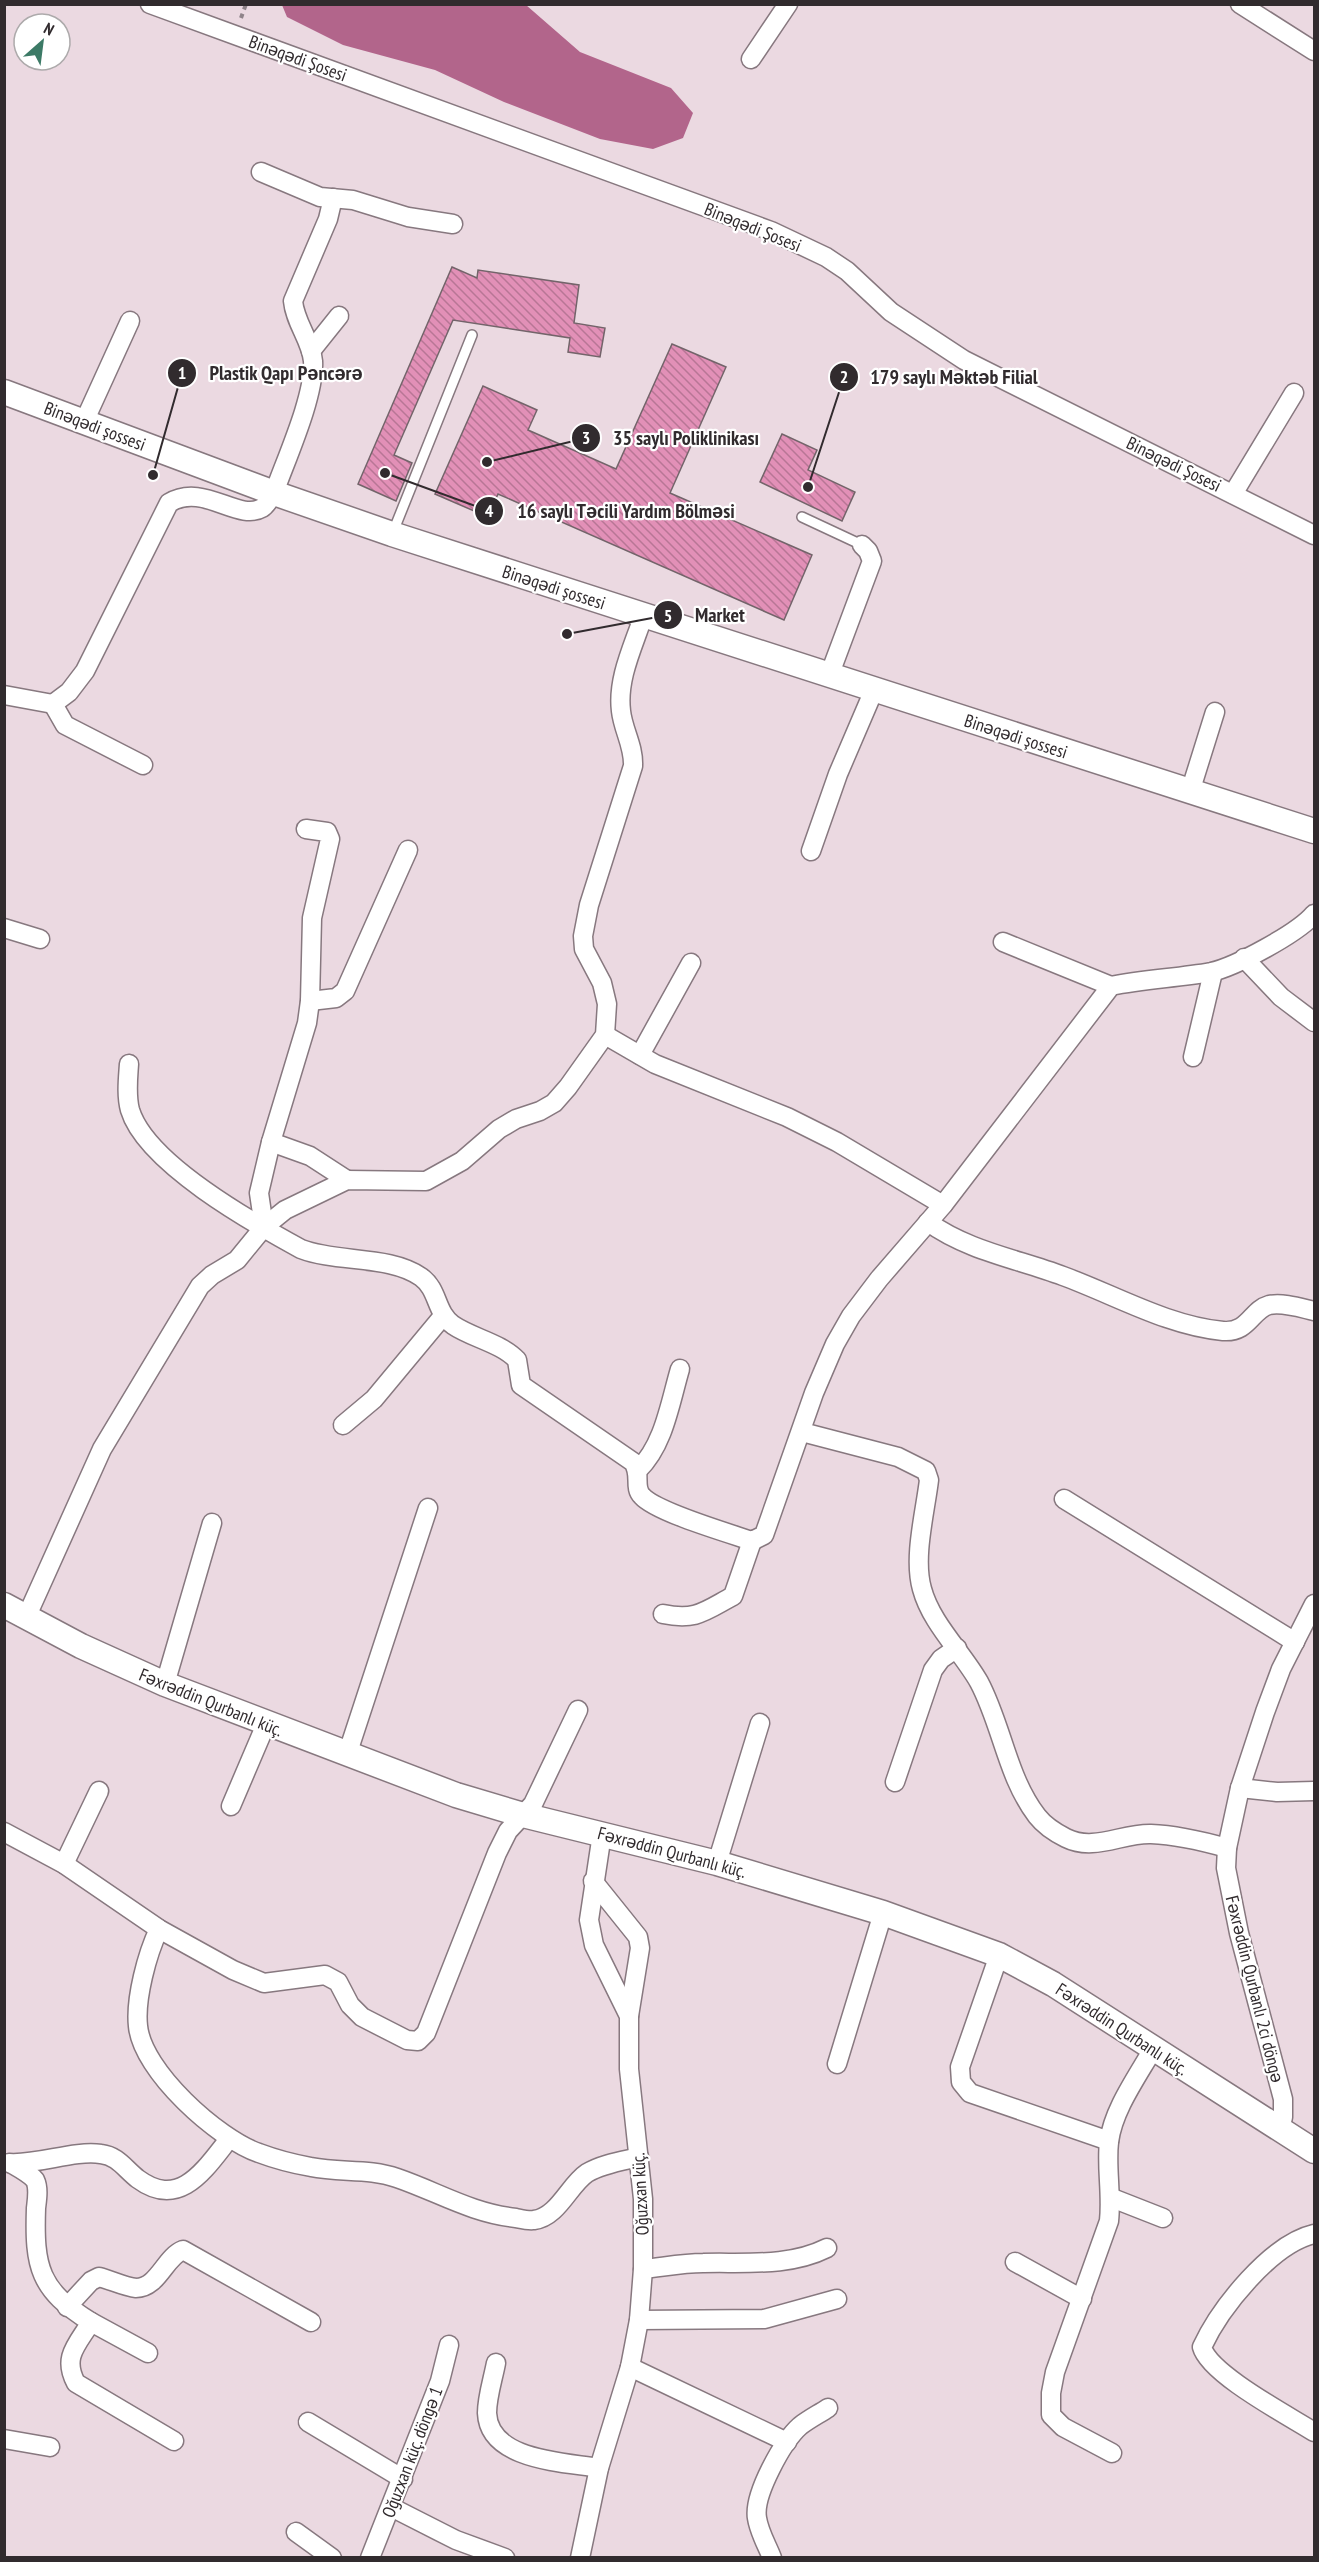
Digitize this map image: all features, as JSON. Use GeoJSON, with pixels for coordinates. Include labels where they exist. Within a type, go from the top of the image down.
{"type":"FeatureCollection","features":[{"type":"Feature","properties":{"kind":"street","name":"Binəqədi Şosesi"},"geometry":{"type":"LineString","coordinates":[[150,4],[771,231],[840,267],[898,317],[964,360],[1314,535]]}},
{"type":"Feature","properties":{"kind":"street"},"geometry":{"type":"LineString","coordinates":[[751,58],[788,4]]}},
{"type":"Feature","properties":{"kind":"street"},"geometry":{"type":"LineString","coordinates":[[1240,4],[1314,51]]}},
{"type":"Feature","properties":{"kind":"street"},"geometry":{"type":"LineString","coordinates":[[261,172],[296,189],[320,197],[353,200],[408,217],[453,224]]}},
{"type":"Feature","properties":{"kind":"street"},"geometry":{"type":"LineString","coordinates":[[4,695],[53,704],[69,692],[85,671],[169,503],[180,496],[193,495],[252,512],[263,508],[274,493],[312,378],[312,351],[294,313],[293,301],[328,219],[333,198]]}},
{"type":"Feature","properties":{"kind":"street"},"geometry":{"type":"LineString","coordinates":[[312,351],[339,315]]}},
{"type":"Feature","properties":{"kind":"street"},"geometry":{"type":"LineString","coordinates":[[84,422],[130,321]]}},
{"type":"Feature","properties":{"kind":"street","name":"Binəqədi şossesi"},"geometry":{"type":"LineString","coordinates":[[4,392],[274,493],[392,534],[643,617],[1314,831]]}},
{"type":"Feature","properties":{"kind":"street"},"geometry":{"type":"LineString","coordinates":[[1233,494],[1294,393]]}},
{"type":"Feature","properties":{"kind":"street"},"geometry":{"type":"LineString","coordinates":[[828,676],[872,561],[868,550],[862,545]]}},
{"type":"Feature","properties":{"kind":"street"},"geometry":{"type":"LineString","coordinates":[[26,1618],[102,1449],[200,1286],[212,1275],[237,1260],[264,1227],[285,1210],[347,1180],[426,1181],[453,1166],[507,1124],[554,1103],[605,1035],[607,1004],[602,982],[584,949],[583,936],[589,905],[633,766],[633,753],[621,714],[620,697],[625,672],[643,617]]}},
{"type":"Feature","properties":{"kind":"street"},"geometry":{"type":"LineString","coordinates":[[811,851],[838,774],[874,690]]}},
{"type":"Feature","properties":{"kind":"street"},"geometry":{"type":"LineString","coordinates":[[53,704],[65,725],[143,765]]}},
{"type":"Feature","properties":{"kind":"street"},"geometry":{"type":"LineString","coordinates":[[1190,792],[1215,712]]}},
{"type":"Feature","properties":{"kind":"street"},"geometry":{"type":"LineString","coordinates":[[264,1227],[259,1193],[271,1142],[307,1023],[310,1001],[312,918],[330,839],[327,832],[306,829]]}},
{"type":"Feature","properties":{"kind":"street"},"geometry":{"type":"LineString","coordinates":[[310,1001],[336,998],[345,991],[408,850]]}},
{"type":"Feature","properties":{"kind":"street"},"geometry":{"type":"LineString","coordinates":[[1003,942],[1111,986],[1141,980],[1213,972],[1290,936],[1314,914]]}},
{"type":"Feature","properties":{"kind":"street"},"geometry":{"type":"LineString","coordinates":[[4,928],[40,939]]}},
{"type":"Feature","properties":{"kind":"street"},"geometry":{"type":"LineString","coordinates":[[1244,958],[1281,997],[1314,1022]]}},
{"type":"Feature","properties":{"kind":"street"},"geometry":{"type":"LineString","coordinates":[[640,1055],[691,963]]}},
{"type":"Feature","properties":{"kind":"street"},"geometry":{"type":"LineString","coordinates":[[1193,1057],[1213,972]]}},
{"type":"Feature","properties":{"kind":"street"},"geometry":{"type":"LineString","coordinates":[[663,1614],[682,1618],[695,1617],[733,1596],[752,1541],[764,1535],[813,1392],[851,1316],[943,1205],[1111,986]]}},
{"type":"Feature","properties":{"kind":"street"},"geometry":{"type":"LineString","coordinates":[[605,1035],[663,1068],[787,1117],[837,1142],[943,1205]]}},
{"type":"Feature","properties":{"kind":"street"},"geometry":{"type":"LineString","coordinates":[[129,1064],[130,1110],[159,1155],[188,1178],[294,1245],[321,1257],[392,1266],[418,1275],[435,1292],[443,1316],[453,1324],[513,1355],[520,1365],[521,1385],[622,1453],[638,1470]]}},
{"type":"Feature","properties":{"kind":"street"},"geometry":{"type":"LineString","coordinates":[[271,1142],[310,1156],[347,1180]]}},
{"type":"Feature","properties":{"kind":"street"},"geometry":{"type":"LineString","coordinates":[[928,1222],[960,1242],[1060,1275],[1174,1320],[1224,1331],[1237,1330],[1249,1324],[1261,1310],[1270,1305],[1314,1311]]}},
{"type":"Feature","properties":{"kind":"street"},"geometry":{"type":"LineString","coordinates":[[343,1425],[374,1399],[443,1316]]}},
{"type":"Feature","properties":{"kind":"street"},"geometry":{"type":"LineString","coordinates":[[680,1369],[658,1442],[651,1457],[638,1470],[637,1490],[643,1498],[676,1514],[752,1541]]}},
{"type":"Feature","properties":{"kind":"street"},"geometry":{"type":"LineString","coordinates":[[801,1432],[898,1457],[926,1471],[929,1480],[918,1573],[929,1608],[957,1648],[994,1714],[1018,1784],[1037,1816],[1047,1826],[1066,1838],[1082,1844],[1148,1833],[1181,1836],[1227,1848]]}},
{"type":"Feature","properties":{"kind":"street"},"geometry":{"type":"LineString","coordinates":[[1064,1499],[1294,1642]]}},
{"type":"Feature","properties":{"kind":"street"},"geometry":{"type":"LineString","coordinates":[[347,1755],[428,1508]]}},
{"type":"Feature","properties":{"kind":"street"},"geometry":{"type":"LineString","coordinates":[[165,1684],[212,1523]]}},
{"type":"Feature","properties":{"kind":"street","name":"Fəxrəddin Qurbanlı 2ci döngə"},"geometry":{"type":"LineString","coordinates":[[1280,2129],[1283,2099],[1239,1933],[1226,1868],[1227,1848],[1240,1788],[1281,1669],[1314,1604]]}},
{"type":"Feature","properties":{"kind":"street","name":"Fəxrəddin Qurbanlı küç."},"geometry":{"type":"LineString","coordinates":[[4,1605],[26,1618],[165,1684],[456,1795],[523,1815],[717,1863],[883,1913],[999,1955],[1053,1984],[1314,2151]]}},
{"type":"Feature","properties":{"kind":"street"},"geometry":{"type":"LineString","coordinates":[[895,1782],[933,1670],[941,1659],[957,1648]]}},
{"type":"Feature","properties":{"kind":"street"},"geometry":{"type":"LineString","coordinates":[[4,1832],[64,1864],[159,1929],[264,1983],[326,1975],[338,1982],[350,2005],[362,2017],[407,2040],[418,2041],[426,2033],[497,1853],[508,1831],[523,1815],[540,1790],[578,1710]]}},
{"type":"Feature","properties":{"kind":"street"},"geometry":{"type":"LineString","coordinates":[[717,1863],[759,1723]]}},
{"type":"Feature","properties":{"kind":"street"},"geometry":{"type":"LineString","coordinates":[[231,1806],[266,1724]]}},
{"type":"Feature","properties":{"kind":"street"},"geometry":{"type":"LineString","coordinates":[[1240,1788],[1277,1792],[1314,1791]]}},
{"type":"Feature","properties":{"kind":"street"},"geometry":{"type":"LineString","coordinates":[[64,1864],[99,1791]]}},
{"type":"Feature","properties":{"kind":"street","name":"Oğuzxan küç."},"geometry":{"type":"LineString","coordinates":[[580,2558],[599,2468],[630,2367],[639,2320],[643,2269],[643,2199],[629,2069],[629,2016],[594,1945],[589,1920],[593,1881],[602,1834]]}},
{"type":"Feature","properties":{"kind":"street"},"geometry":{"type":"LineString","coordinates":[[593,1881],[638,1936],[640,1948],[629,2016]]}},
{"type":"Feature","properties":{"kind":"street"},"geometry":{"type":"LineString","coordinates":[[837,2064],[883,1913]]}},
{"type":"Feature","properties":{"kind":"street"},"geometry":{"type":"LineString","coordinates":[[159,1929],[147,1961],[141,1991],[137,2025],[140,2039],[149,2056],[188,2107],[229,2139],[258,2153],[312,2167],[377,2173],[398,2178],[458,2205],[497,2216],[534,2221],[547,2215],[586,2174],[601,2167],[639,2157]]}},
{"type":"Feature","properties":{"kind":"street"},"geometry":{"type":"LineString","coordinates":[[999,1955],[960,2067],[961,2082],[970,2093],[1109,2141]]}},
{"type":"Feature","properties":{"kind":"street"},"geometry":{"type":"LineString","coordinates":[[1112,2453],[1063,2427],[1052,2415],[1051,2393],[1055,2372],[1109,2221],[1112,2198],[1109,2141],[1119,2113],[1153,2049]]}},
{"type":"Feature","properties":{"kind":"street"},"geometry":{"type":"LineString","coordinates":[[8,2163],[98,2153],[120,2161],[143,2182],[167,2190],[178,2190],[199,2176],[229,2139]]}},
{"type":"Feature","properties":{"kind":"street"},"geometry":{"type":"LineString","coordinates":[[8,2163],[34,2179],[37,2187],[35,2233],[39,2261],[48,2289],[67,2307],[148,2353]]}},
{"type":"Feature","properties":{"kind":"street"},"geometry":{"type":"LineString","coordinates":[[1112,2198],[1163,2218]]}},
{"type":"Feature","properties":{"kind":"street"},"geometry":{"type":"LineString","coordinates":[[1314,2234],[1280,2252],[1254,2275],[1228,2305],[1202,2347],[1205,2357],[1212,2364],[1314,2432]]}},
{"type":"Feature","properties":{"kind":"street"},"geometry":{"type":"LineString","coordinates":[[643,2269],[699,2263],[786,2262],[807,2258],[828,2248]]}},
{"type":"Feature","properties":{"kind":"street"},"geometry":{"type":"LineString","coordinates":[[67,2307],[91,2281],[99,2277],[136,2288],[145,2286],[155,2278],[173,2254],[183,2250],[311,2322]]}},
{"type":"Feature","properties":{"kind":"street"},"geometry":{"type":"LineString","coordinates":[[1015,2262],[1082,2299]]}},
{"type":"Feature","properties":{"kind":"street"},"geometry":{"type":"LineString","coordinates":[[639,2320],[764,2319],[837,2299]]}},
{"type":"Feature","properties":{"kind":"street"},"geometry":{"type":"LineString","coordinates":[[91,2322],[69,2361],[70,2373],[76,2383],[174,2441]]}},
{"type":"Feature","properties":{"kind":"street","name":"Oğuzxan küç. döngə 1"},"geometry":{"type":"LineString","coordinates":[[370,2558],[404,2478],[440,2381],[449,2345]]}},
{"type":"Feature","properties":{"kind":"street"},"geometry":{"type":"LineString","coordinates":[[496,2362],[487,2413],[490,2429],[504,2444],[517,2453],[599,2468]]}},
{"type":"Feature","properties":{"kind":"street"},"geometry":{"type":"LineString","coordinates":[[630,2367],[787,2442]]}},
{"type":"Feature","properties":{"kind":"street"},"geometry":{"type":"LineString","coordinates":[[772,2558],[760,2530],[757,2503],[787,2442],[799,2427],[828,2408]]}},
{"type":"Feature","properties":{"kind":"street"},"geometry":{"type":"LineString","coordinates":[[308,2422],[404,2478]]}},
{"type":"Feature","properties":{"kind":"street"},"geometry":{"type":"LineString","coordinates":[[4,2439],[50,2447]]}},
{"type":"Feature","properties":{"kind":"street"},"geometry":{"type":"LineString","coordinates":[[391,2507],[456,2540],[506,2558]]}},
{"type":"Feature","properties":{"kind":"street"},"geometry":{"type":"LineString","coordinates":[[296,2532],[332,2558]]}},
{"type":"Feature","properties":{"kind":"lane"},"geometry":{"type":"LineString","coordinates":[[392,534],[472,335]]}},
{"type":"Feature","properties":{"kind":"lane"},"geometry":{"type":"LineString","coordinates":[[802,517],[862,545]]}},
{"type":"Feature","properties":{"kind":"shaded area"},"geometry":{"type":"Polygon","coordinates":[[[282,5],[526,5],[580,52],[671,88],[693,113],[683,138],[653,149],[600,139],[504,102],[435,70],[343,45],[287,17],[282,5]]]}},
{"type":"Feature","properties":{"kind":"building"},"geometry":{"type":"Polygon","coordinates":[[[452,267],[477,278],[478,270],[579,285],[574,323],[605,328],[600,357],[568,352],[570,338],[453,320],[394,455],[412,463],[396,501],[358,484],[452,267]]]}},
{"type":"Feature","properties":{"kind":"building"},"geometry":{"type":"Polygon","coordinates":[[[672,344],[726,367],[670,493],[812,555],[784,620],[498,494],[488,517],[435,494],[483,386],[537,410],[528,430],[616,469],[672,344]]]}},
{"type":"Feature","properties":{"kind":"building"},"geometry":{"type":"Polygon","coordinates":[[[782,434],[817,450],[808,470],[855,492],[842,521],[760,482],[782,434]]]}},
{"type":"Feature","properties":{"kind":"place","name":"35 saylı Poliklinikası"},"geometry":{"type":"Point","coordinates":[487,462]}},
{"type":"Feature","properties":{"kind":"place","name":"16 saylı Təcili Yardım Bölməsi"},"geometry":{"type":"Point","coordinates":[385,473]}},
{"type":"Feature","properties":{"kind":"place","name":"Plastik Qapı Pəncərə"},"geometry":{"type":"Point","coordinates":[153,475]}},
{"type":"Feature","properties":{"kind":"place","name":"179 saylı Məktəb Filial"},"geometry":{"type":"Point","coordinates":[808,487]}},
{"type":"Feature","properties":{"kind":"place","name":"Market"},"geometry":{"type":"Point","coordinates":[567,634]}}]}
